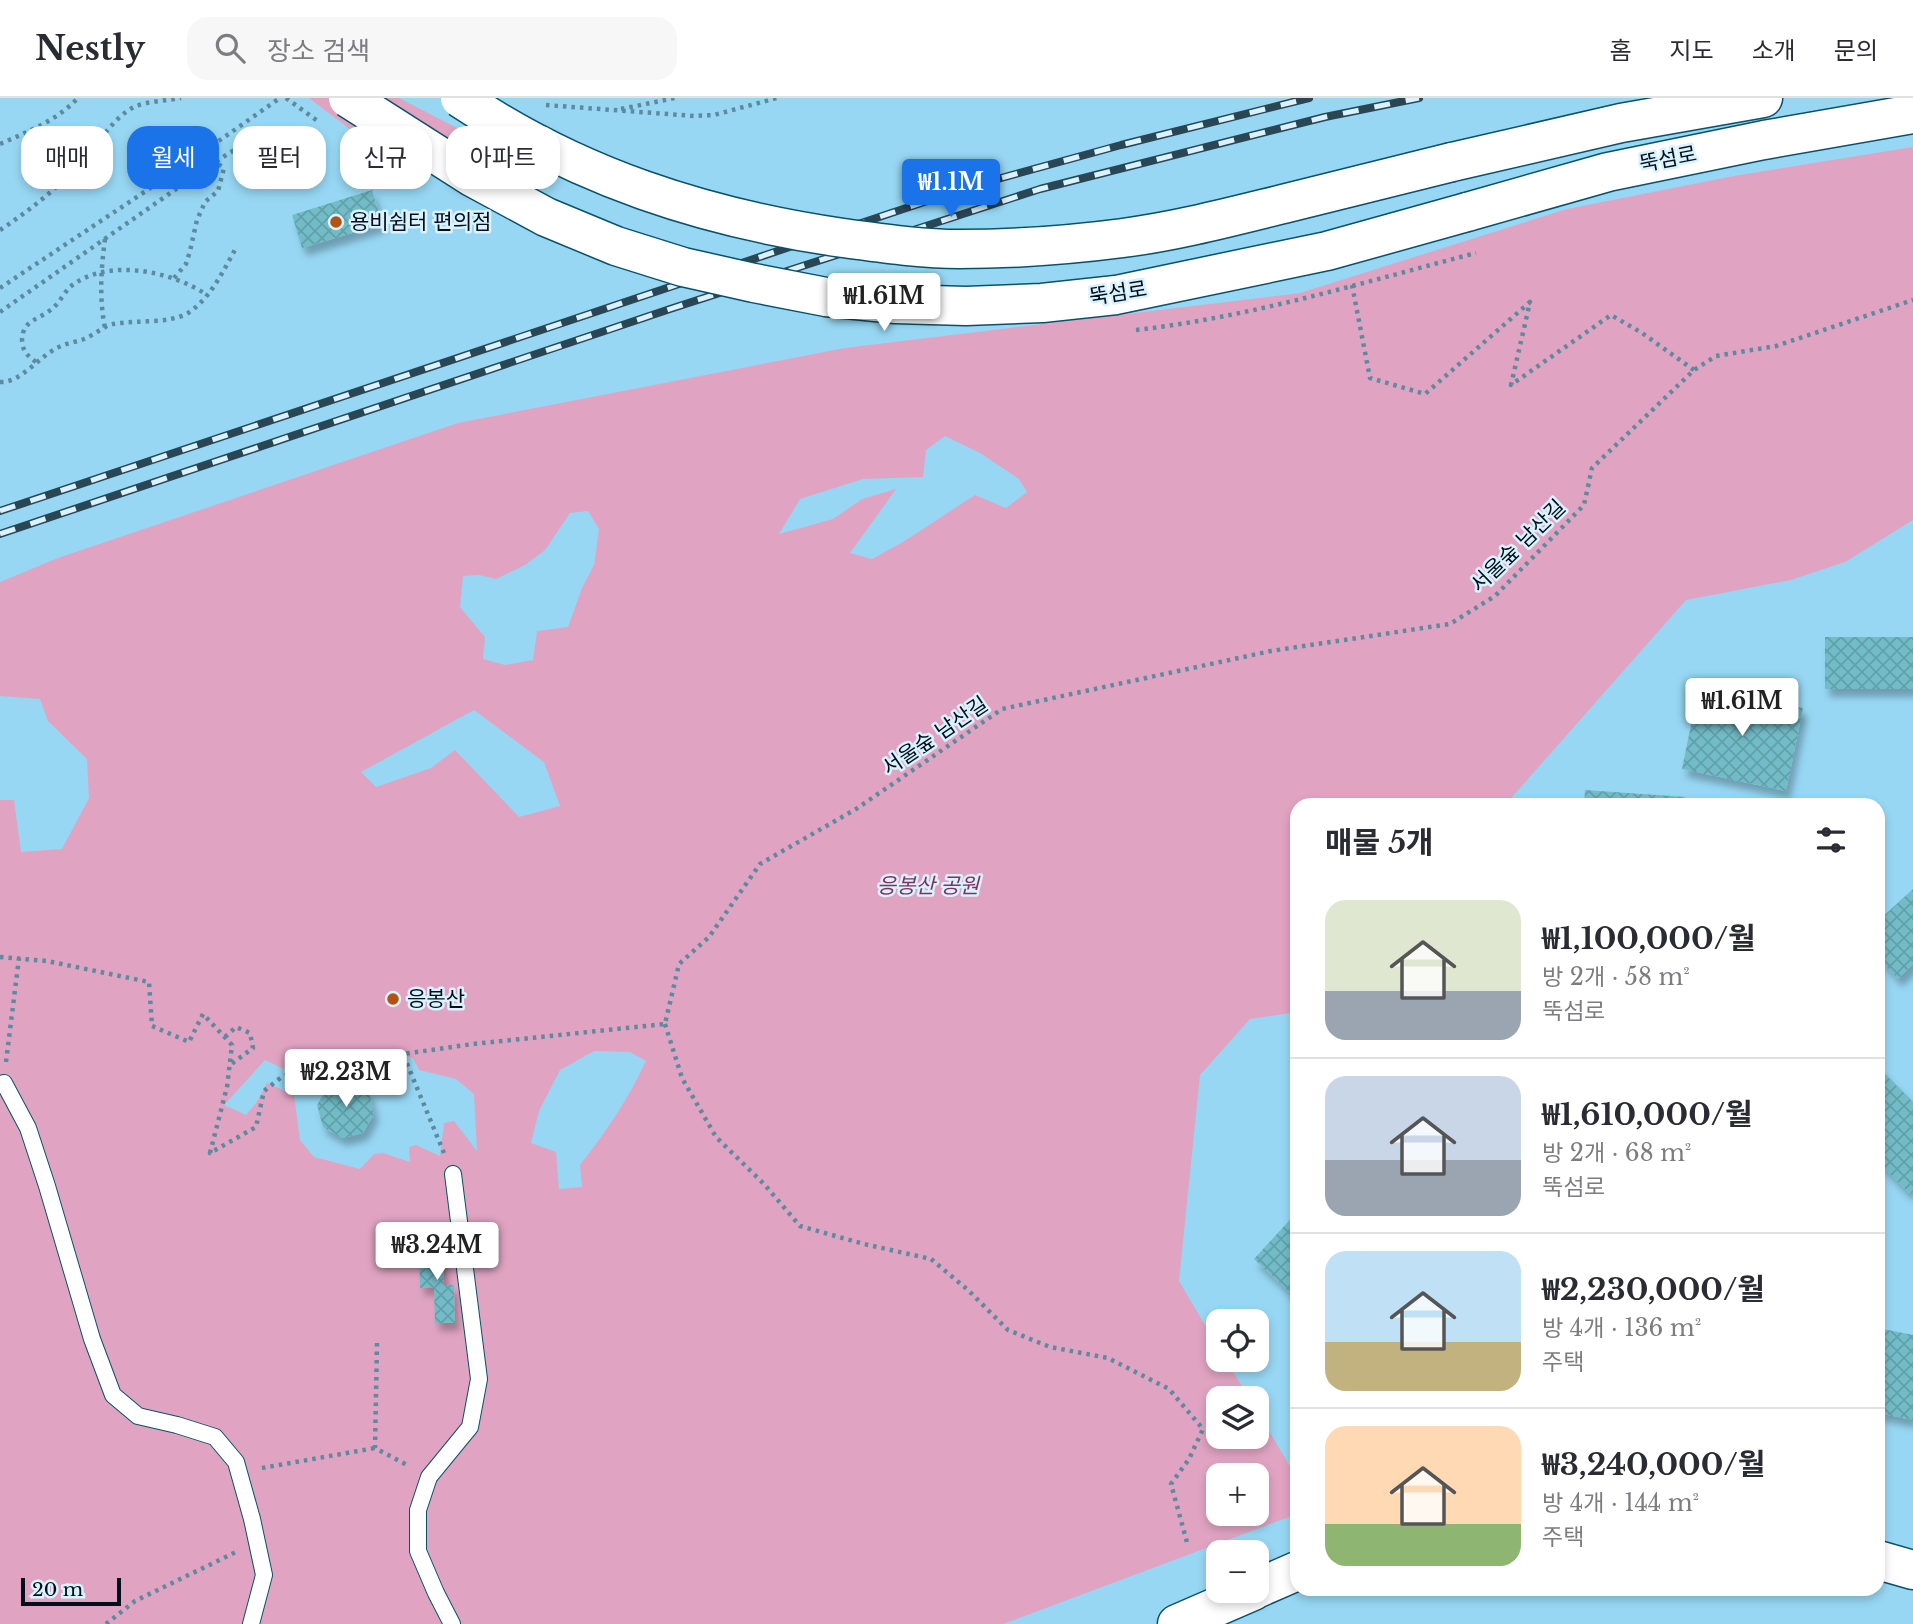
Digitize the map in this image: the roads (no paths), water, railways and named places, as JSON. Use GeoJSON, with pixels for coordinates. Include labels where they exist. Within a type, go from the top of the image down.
{"type":"FeatureCollection","features":[{"type":"Feature","properties":{"kind":"main road","name":"뚝섬로"},"geometry":{"type":"LineString","coordinates":[[348,98],[472,177],[546,217],[616,246],[683,267],[826,297],[896,304],[966,306],[1042,303],[1116,295],[1327,251],[1608,172],[1764,140],[1913,114]]}},
{"type":"Feature","properties":{"kind":"main road","name":"뚝섬로"},"geometry":{"type":"LineString","coordinates":[[460,98],[521,135],[580,165],[643,191],[712,212],[789,230],[873,242],[957,249],[1123,238],[1204,224],[1621,123],[1763,98]]}},
{"type":"Feature","properties":{"kind":"main road"},"geometry":{"type":"LineString","coordinates":[[1885,1562],[1913,1570]]}},
{"type":"Feature","properties":{"kind":"main road"},"geometry":{"type":"LineString","coordinates":[[1269,1584],[1290,1574]]}},
{"type":"Feature","properties":{"kind":"main road"},"geometry":{"type":"LineString","coordinates":[[1177,1624],[1225,1603]]}},
{"type":"Feature","properties":{"kind":"lane"},"geometry":{"type":"LineString","coordinates":[[2,1084],[28,1128],[92,1339],[113,1395],[138,1416],[215,1437],[236,1462],[264,1575],[251,1624]]}},
{"type":"Feature","properties":{"kind":"lane"},"geometry":{"type":"LineString","coordinates":[[452,1624],[418,1550],[418,1510],[429,1477],[470,1427],[479,1379],[453,1174]]}},
{"type":"Feature","properties":{"kind":"railway"},"geometry":{"type":"LineString","coordinates":[[0,511],[972,186],[1309,98]]}},
{"type":"Feature","properties":{"kind":"railway"},"geometry":{"type":"LineString","coordinates":[[0,534],[670,309],[1040,189],[1325,117],[1419,98]]}},
{"type":"Feature","properties":{"kind":"place","name":"용비쉼터 편의점"},"geometry":{"type":"Point","coordinates":[336,222]}},
{"type":"Feature","properties":{"kind":"place","name":"응봉산"},"geometry":{"type":"Point","coordinates":[393,999]}},
{"type":"Feature","properties":{"kind":"park label","name":"응봉산 공원"},"geometry":{"type":"Point","coordinates":[928,886]}}]}
